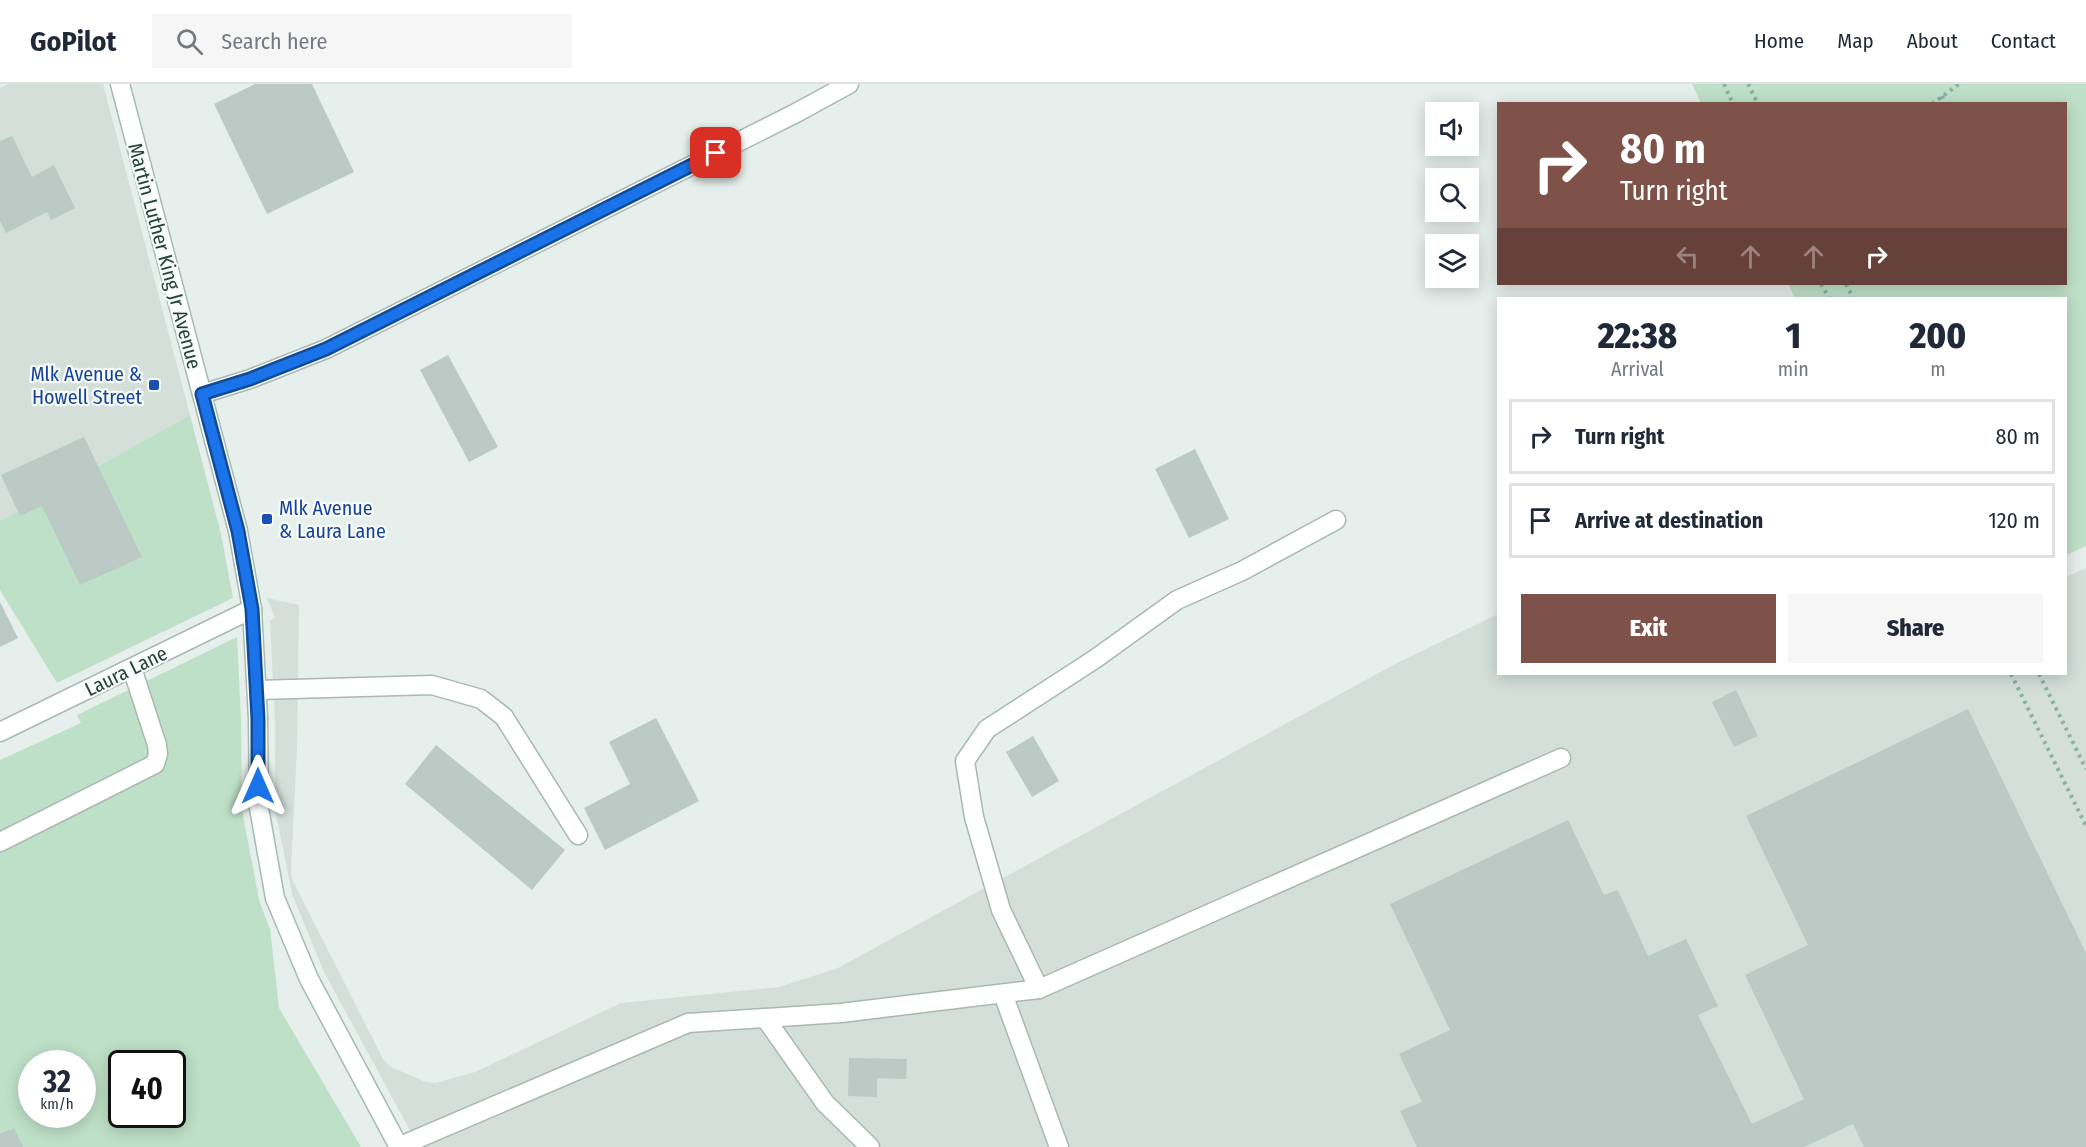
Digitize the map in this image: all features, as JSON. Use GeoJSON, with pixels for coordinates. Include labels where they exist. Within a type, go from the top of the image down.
{"type":"FeatureCollection","features":[{"type":"Feature","properties":{"kind":"street","name":"Martin Luther King Jr Avenue"},"geometry":{"type":"LineString","coordinates":[[120,84],[238,531],[252,609],[257,690],[259,808],[275,898],[309,979],[399,1147]]}},
{"type":"Feature","properties":{"kind":"street"},"geometry":{"type":"LineString","coordinates":[[202,394],[250,379],[326,349],[786,118],[849,84]]}},
{"type":"Feature","properties":{"kind":"street"},"geometry":{"type":"LineString","coordinates":[[1039,990],[1001,910],[974,817],[965,761],[987,729],[1095,659],[1177,600],[1242,571],[1336,520]]}},
{"type":"Feature","properties":{"kind":"street","name":"Laura Lane"},"geometry":{"type":"LineString","coordinates":[[0,732],[252,609]]}},
{"type":"Feature","properties":{"kind":"street"},"geometry":{"type":"LineString","coordinates":[[0,842],[155,764],[158,754],[157,745],[132,668]]}},
{"type":"Feature","properties":{"kind":"street"},"geometry":{"type":"LineString","coordinates":[[257,690],[432,685],[480,699],[504,717],[578,835]]}},
{"type":"Feature","properties":{"kind":"street"},"geometry":{"type":"LineString","coordinates":[[399,1147],[688,1023],[841,1013],[1039,990],[1561,758]]}},
{"type":"Feature","properties":{"kind":"street"},"geometry":{"type":"LineString","coordinates":[[1003,994],[1059,1147]]}},
{"type":"Feature","properties":{"kind":"street"},"geometry":{"type":"LineString","coordinates":[[765,1018],[825,1103],[870,1147]]}},
{"type":"Feature","properties":{"kind":"path"},"geometry":{"type":"LineString","coordinates":[[1724,84],[1732,102]]}},
{"type":"Feature","properties":{"kind":"path"},"geometry":{"type":"LineString","coordinates":[[1748,84],[1757,102]]}},
{"type":"Feature","properties":{"kind":"path"},"geometry":{"type":"LineString","coordinates":[[1934,102],[1959,84]]}},
{"type":"Feature","properties":{"kind":"path"},"geometry":{"type":"LineString","coordinates":[[1942,96],[1944,102]]}},
{"type":"Feature","properties":{"kind":"path"},"geometry":{"type":"LineString","coordinates":[[2012,675],[2086,826]]}},
{"type":"Feature","properties":{"kind":"path"},"geometry":{"type":"LineString","coordinates":[[2039,675],[2086,769]]}},
{"type":"Feature","properties":{"kind":"shaded area"},"geometry":{"type":"Polygon","coordinates":[[[8,84],[103,84],[190,415],[0,521],[0,88],[8,84]]]}},
{"type":"Feature","properties":{"kind":"shaded area"},"geometry":{"type":"Polygon","coordinates":[[[2086,568],[2086,1147],[419,1147],[324,972],[292,894],[275,808],[275,720],[270,621],[275,618],[267,598],[299,605],[297,748],[291,872],[293,881],[383,1059],[391,1067],[426,1082],[435,1083],[475,1072],[621,1003],[779,987],[838,968],[1397,663],[1497,614],[1497,675],[2067,675],[2067,577],[2086,568]]]}},
{"type":"Feature","properties":{"kind":"green space"},"geometry":{"type":"Polygon","coordinates":[[[1692,84],[2086,84],[2086,546],[2067,555],[2067,297],[1794,297],[1788,285],[2067,285],[2067,102],[1701,102],[1692,84]]]}},
{"type":"Feature","properties":{"kind":"green space"},"geometry":{"type":"Polygon","coordinates":[[[190,415],[221,534],[233,598],[57,683],[0,590],[0,521],[190,415]]]}},
{"type":"Feature","properties":{"kind":"green space"},"geometry":{"type":"Polygon","coordinates":[[[237,637],[242,810],[259,900],[270,929],[279,1008],[361,1147],[0,1147],[0,760],[81,723],[77,715],[237,637]]]}},
{"type":"Feature","properties":{"kind":"building"},"geometry":{"type":"Polygon","coordinates":[[[255,84],[312,84],[354,172],[267,214],[214,104],[255,84]]]}},
{"type":"Feature","properties":{"kind":"building"},"geometry":{"type":"Polygon","coordinates":[[[12,136],[32,177],[54,165],[75,208],[51,220],[47,212],[6,233],[0,221],[0,141],[12,136]]]}},
{"type":"Feature","properties":{"kind":"building"},"geometry":{"type":"Polygon","coordinates":[[[448,355],[498,447],[469,462],[420,370],[448,355]]]}},
{"type":"Feature","properties":{"kind":"building"},"geometry":{"type":"Polygon","coordinates":[[[84,437],[142,557],[80,585],[42,506],[20,516],[1,475],[84,437]]]}},
{"type":"Feature","properties":{"kind":"building"},"geometry":{"type":"Polygon","coordinates":[[[1195,449],[1229,519],[1189,538],[1155,469],[1195,449]]]}},
{"type":"Feature","properties":{"kind":"building"},"geometry":{"type":"Polygon","coordinates":[[[0,602],[18,638],[0,647],[0,602]]]}},
{"type":"Feature","properties":{"kind":"building"},"geometry":{"type":"Polygon","coordinates":[[[1736,690],[1758,736],[1734,747],[1712,702],[1736,690]]]}},
{"type":"Feature","properties":{"kind":"building"},"geometry":{"type":"Polygon","coordinates":[[[1968,709],[2086,953],[2086,1147],[1864,1147],[1853,1124],[1804,1147],[1417,1147],[1400,1111],[1422,1102],[1399,1054],[1450,1030],[1390,904],[1568,820],[1604,895],[1618,890],[1648,956],[1686,939],[1718,1006],[1698,1015],[1752,1124],[1804,1099],[1745,975],[1808,945],[1746,816],[1968,709]]]}},
{"type":"Feature","properties":{"kind":"building"},"geometry":{"type":"Polygon","coordinates":[[[656,718],[699,801],[605,850],[584,808],[630,784],[609,742],[656,718]]]}},
{"type":"Feature","properties":{"kind":"building"},"geometry":{"type":"Polygon","coordinates":[[[1033,736],[1059,781],[1032,797],[1006,752],[1033,736]]]}},
{"type":"Feature","properties":{"kind":"building"},"geometry":{"type":"Polygon","coordinates":[[[436,745],[565,850],[532,890],[405,784],[436,745]]]}},
{"type":"Feature","properties":{"kind":"building"},"geometry":{"type":"Polygon","coordinates":[[[849,1058],[907,1059],[906,1079],[877,1078],[877,1097],[848,1096],[849,1058]]]}},
{"type":"Feature","properties":{"kind":"building"},"geometry":{"type":"Polygon","coordinates":[[[14,1128],[23,1147],[0,1147],[0,1134],[14,1128]]]}},
{"type":"Feature","properties":{"kind":"place","name":"Mlk Avenue & Howell Street"},"geometry":{"type":"Point","coordinates":[154,385]}},
{"type":"Feature","properties":{"kind":"place","name":"Mlk Avenue & Laura Lane"},"geometry":{"type":"Point","coordinates":[267,519]}},
{"type":"Feature","properties":{"kind":"route"},"geometry":{"type":"LineString","coordinates":[[258,786],[258,719],[252,609],[238,531],[202,394],[250,379],[326,349],[716,153]]}}]}
